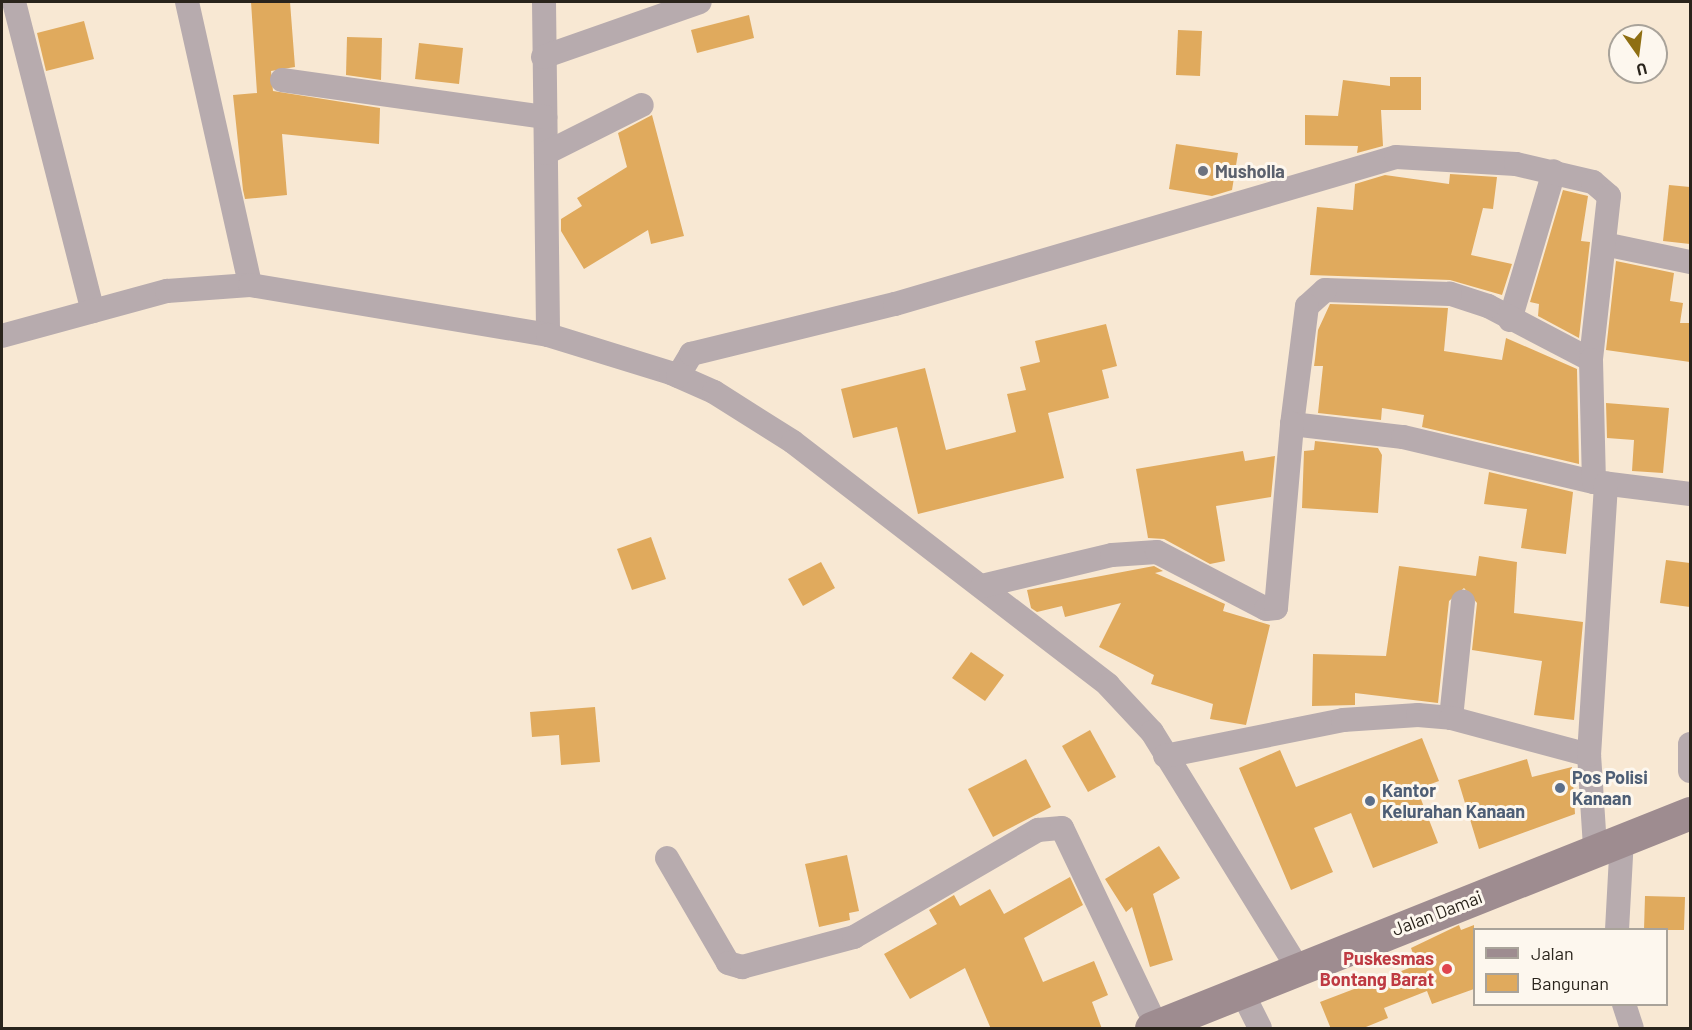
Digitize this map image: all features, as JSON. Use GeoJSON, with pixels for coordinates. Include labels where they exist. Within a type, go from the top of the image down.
{"type":"FeatureCollection","features":[{"type":"Feature","properties":{"kind":"street"},"geometry":{"type":"LineString","coordinates":[[14,2],[93,311]]}},
{"type":"Feature","properties":{"kind":"street"},"geometry":{"type":"LineString","coordinates":[[187,2],[250,285]]}},
{"type":"Feature","properties":{"kind":"street"},"geometry":{"type":"LineString","coordinates":[[544,2],[548,335]]}},
{"type":"Feature","properties":{"kind":"street"},"geometry":{"type":"LineString","coordinates":[[543,57],[700,2]]}},
{"type":"Feature","properties":{"kind":"street"},"geometry":{"type":"LineString","coordinates":[[282,80],[545,117]]}},
{"type":"Feature","properties":{"kind":"street"},"geometry":{"type":"LineString","coordinates":[[546,153],[642,105]]}},
{"type":"Feature","properties":{"kind":"street"},"geometry":{"type":"LineString","coordinates":[[678,376],[691,354],[894,303],[1396,157],[1443,156],[1554,171],[1603,186],[1609,196],[1591,360],[1600,483],[1589,755],[1608,843],[1617,928]]}},
{"type":"Feature","properties":{"kind":"street"},"geometry":{"type":"LineString","coordinates":[[1510,320],[1554,171]]}},
{"type":"Feature","properties":{"kind":"street"},"geometry":{"type":"LineString","coordinates":[[1604,244],[1690,262]]}},
{"type":"Feature","properties":{"kind":"street"},"geometry":{"type":"LineString","coordinates":[[2,336],[194,286],[250,285],[548,335],[678,376],[793,442],[1108,685],[1152,732],[1166,756],[1271,977],[1260,1029]]}},
{"type":"Feature","properties":{"kind":"street"},"geometry":{"type":"LineString","coordinates":[[982,586],[1112,555],[1157,552],[1266,609],[1276,608],[1292,424],[1306,306],[1316,294],[1336,289],[1450,294],[1510,320],[1591,360]]}},
{"type":"Feature","properties":{"kind":"street"},"geometry":{"type":"LineString","coordinates":[[1292,424],[1403,437],[1600,483],[1690,495]]}},
{"type":"Feature","properties":{"kind":"street"},"geometry":{"type":"LineString","coordinates":[[1450,718],[1463,602]]}},
{"type":"Feature","properties":{"kind":"street"},"geometry":{"type":"LineString","coordinates":[[1166,756],[1343,720],[1450,718],[1589,755]]}},
{"type":"Feature","properties":{"kind":"street"},"geometry":{"type":"LineString","coordinates":[[1690,744],[1690,771]]}},
{"type":"Feature","properties":{"kind":"street","name":"Jalan Damai"},"geometry":{"type":"LineString","coordinates":[[1153,1027],[1271,977],[1608,843],[1690,813]]}},
{"type":"Feature","properties":{"kind":"street"},"geometry":{"type":"LineString","coordinates":[[667,858],[728,963],[742,967],[854,937],[1038,830],[1062,828],[1153,1027]]}},
{"type":"Feature","properties":{"kind":"street"},"geometry":{"type":"LineString","coordinates":[[1624,1006],[1632,1029]]}},
{"type":"Feature","properties":{"kind":"building"},"geometry":{"type":"Polygon","coordinates":[[[251,2],[290,2],[295,67],[271,71],[273,91],[380,108],[379,144],[282,134],[287,195],[245,199],[233,95],[257,93],[251,2]]]}},
{"type":"Feature","properties":{"kind":"building"},"geometry":{"type":"Polygon","coordinates":[[[749,15],[754,38],[697,53],[691,30],[749,15]]]}},
{"type":"Feature","properties":{"kind":"building"},"geometry":{"type":"Polygon","coordinates":[[[84,21],[94,59],[46,71],[37,33],[84,21]]]}},
{"type":"Feature","properties":{"kind":"building"},"geometry":{"type":"Polygon","coordinates":[[[1178,30],[1202,31],[1200,76],[1176,75],[1178,30]]]}},
{"type":"Feature","properties":{"kind":"building"},"geometry":{"type":"Polygon","coordinates":[[[347,37],[382,38],[381,80],[346,75],[347,37]]]}},
{"type":"Feature","properties":{"kind":"building"},"geometry":{"type":"Polygon","coordinates":[[[419,43],[463,48],[459,84],[415,79],[419,43]]]}},
{"type":"Feature","properties":{"kind":"building"},"geometry":{"type":"Polygon","coordinates":[[[1390,77],[1421,77],[1421,110],[1381,110],[1383,146],[1357,153],[1358,146],[1305,145],[1305,115],[1338,116],[1343,80],[1390,86],[1390,77]]]}},
{"type":"Feature","properties":{"kind":"building"},"geometry":{"type":"Polygon","coordinates":[[[652,115],[684,236],[651,244],[648,230],[584,269],[561,231],[561,219],[582,206],[577,198],[627,167],[618,133],[652,115]]]}},
{"type":"Feature","properties":{"kind":"building","name":"Musholla"},"geometry":{"type":"Polygon","coordinates":[[[1176,144],[1238,153],[1232,190],[1212,196],[1169,189],[1176,144]]]}},
{"type":"Feature","properties":{"kind":"building"},"geometry":{"type":"Polygon","coordinates":[[[1450,174],[1497,177],[1493,209],[1483,208],[1471,255],[1512,264],[1502,295],[1450,280],[1310,275],[1317,207],[1353,210],[1355,184],[1385,175],[1449,184],[1450,174]]]}},
{"type":"Feature","properties":{"kind":"building"},"geometry":{"type":"Polygon","coordinates":[[[1669,185],[1690,187],[1690,244],[1663,241],[1669,185]]]}},
{"type":"Feature","properties":{"kind":"building"},"geometry":{"type":"Polygon","coordinates":[[[1563,190],[1588,196],[1581,241],[1590,242],[1579,338],[1538,316],[1539,304],[1530,302],[1563,190]]]}},
{"type":"Feature","properties":{"kind":"building"},"geometry":{"type":"Polygon","coordinates":[[[1616,261],[1674,273],[1670,301],[1683,303],[1680,323],[1690,323],[1690,362],[1606,350],[1616,261]]]}},
{"type":"Feature","properties":{"kind":"building"},"geometry":{"type":"Polygon","coordinates":[[[1330,304],[1448,308],[1444,351],[1502,360],[1506,338],[1577,369],[1579,464],[1422,427],[1424,415],[1382,408],[1381,420],[1318,413],[1323,366],[1314,366],[1318,330],[1330,304]]]}},
{"type":"Feature","properties":{"kind":"building"},"geometry":{"type":"Polygon","coordinates":[[[1106,324],[1117,366],[1102,370],[1109,398],[1048,413],[1064,478],[918,514],[897,427],[853,438],[841,389],[925,368],[946,450],[1016,432],[1007,394],[1026,390],[1020,367],[1040,362],[1035,341],[1106,324]]]}},
{"type":"Feature","properties":{"kind":"building"},"geometry":{"type":"Polygon","coordinates":[[[1606,403],[1669,408],[1663,473],[1632,471],[1634,440],[1607,438],[1606,403]]]}},
{"type":"Feature","properties":{"kind":"building"},"geometry":{"type":"Polygon","coordinates":[[[1315,441],[1378,448],[1382,455],[1378,513],[1302,508],[1304,451],[1314,450],[1315,441]]]}},
{"type":"Feature","properties":{"kind":"building"},"geometry":{"type":"Polygon","coordinates":[[[1243,451],[1245,461],[1275,456],[1271,497],[1216,506],[1225,561],[1210,564],[1164,539],[1148,538],[1136,469],[1243,451]]]}},
{"type":"Feature","properties":{"kind":"building"},"geometry":{"type":"Polygon","coordinates":[[[1489,472],[1573,492],[1566,554],[1521,548],[1527,509],[1484,504],[1489,472]]]}},
{"type":"Feature","properties":{"kind":"building"},"geometry":{"type":"Polygon","coordinates":[[[651,537],[666,579],[632,590],[617,549],[651,537]]]}},
{"type":"Feature","properties":{"kind":"building"},"geometry":{"type":"Polygon","coordinates":[[[1479,556],[1517,562],[1514,613],[1583,622],[1574,720],[1534,715],[1542,661],[1472,650],[1477,603],[1464,588],[1449,601],[1438,703],[1355,693],[1355,705],[1312,706],[1313,654],[1386,656],[1399,566],[1476,576],[1479,556]]]}},
{"type":"Feature","properties":{"kind":"building"},"geometry":{"type":"Polygon","coordinates":[[[1666,560],[1690,563],[1690,607],[1660,603],[1666,560]]]}},
{"type":"Feature","properties":{"kind":"building"},"geometry":{"type":"Polygon","coordinates":[[[821,562],[835,588],[803,606],[788,579],[821,562]]]}},
{"type":"Feature","properties":{"kind":"building"},"geometry":{"type":"Polygon","coordinates":[[[1154,566],[1163,571],[1155,573],[1225,604],[1223,611],[1270,625],[1246,725],[1210,719],[1213,704],[1151,684],[1154,675],[1099,647],[1121,603],[1065,617],[1062,606],[1037,612],[1031,608],[1027,590],[1154,566]]]}},
{"type":"Feature","properties":{"kind":"building"},"geometry":{"type":"Polygon","coordinates":[[[971,652],[1004,675],[985,701],[952,678],[971,652]]]}},
{"type":"Feature","properties":{"kind":"building"},"geometry":{"type":"Polygon","coordinates":[[[595,707],[600,762],[561,765],[559,735],[532,737],[530,712],[595,707]]]}},
{"type":"Feature","properties":{"kind":"building"},"geometry":{"type":"Polygon","coordinates":[[[1090,730],[1116,777],[1088,792],[1062,746],[1090,730]]]}},
{"type":"Feature","properties":{"kind":"building"},"geometry":{"type":"Polygon","coordinates":[[[1422,738],[1439,781],[1417,789],[1438,843],[1373,868],[1351,813],[1314,828],[1333,872],[1291,890],[1239,768],[1280,750],[1296,787],[1422,738]]]}},
{"type":"Feature","properties":{"kind":"building"},"geometry":{"type":"Polygon","coordinates":[[[1026,759],[1051,807],[993,837],[968,789],[1026,759]]]}},
{"type":"Feature","properties":{"kind":"building"},"geometry":{"type":"Polygon","coordinates":[[[1527,759],[1532,777],[1572,767],[1575,814],[1479,849],[1458,780],[1527,759]]]}},
{"type":"Feature","properties":{"kind":"building"},"geometry":{"type":"Polygon","coordinates":[[[1159,846],[1180,878],[1153,894],[1173,960],[1150,967],[1132,907],[1126,912],[1105,879],[1159,846]]]}},
{"type":"Feature","properties":{"kind":"building"},"geometry":{"type":"Polygon","coordinates":[[[847,855],[859,911],[849,913],[850,920],[819,927],[805,864],[847,855]]]}},
{"type":"Feature","properties":{"kind":"building"},"geometry":{"type":"Polygon","coordinates":[[[1070,877],[1083,905],[1024,938],[1043,982],[1094,961],[1108,995],[1092,1002],[1102,1029],[991,1029],[965,968],[910,999],[884,954],[937,924],[929,910],[954,895],[960,906],[990,889],[1004,914],[1070,877]]]}},
{"type":"Feature","properties":{"kind":"building"},"geometry":{"type":"Polygon","coordinates":[[[1645,896],[1685,897],[1684,930],[1644,928],[1645,896]]]}},
{"type":"Feature","properties":{"kind":"building"},"geometry":{"type":"Polygon","coordinates":[[[1459,925],[1461,930],[1474,925],[1473,989],[1432,1004],[1427,991],[1384,1008],[1388,1018],[1361,1029],[1331,1029],[1320,1002],[1417,965],[1411,948],[1459,925]]]}},
{"type":"Feature","properties":{"kind":"place","name":"Musholla"},"geometry":{"type":"Point","coordinates":[1203,171]}},
{"type":"Feature","properties":{"kind":"place","name":"Pos Polisi Kanaan"},"geometry":{"type":"Point","coordinates":[1560,788]}},
{"type":"Feature","properties":{"kind":"place","name":"Kantor Kelurahan Kanaan"},"geometry":{"type":"Point","coordinates":[1370,801]}},
{"type":"Feature","properties":{"kind":"place","name":"Puskesmas Bontang Barat"},"geometry":{"type":"Point","coordinates":[1447,969]}}]}
